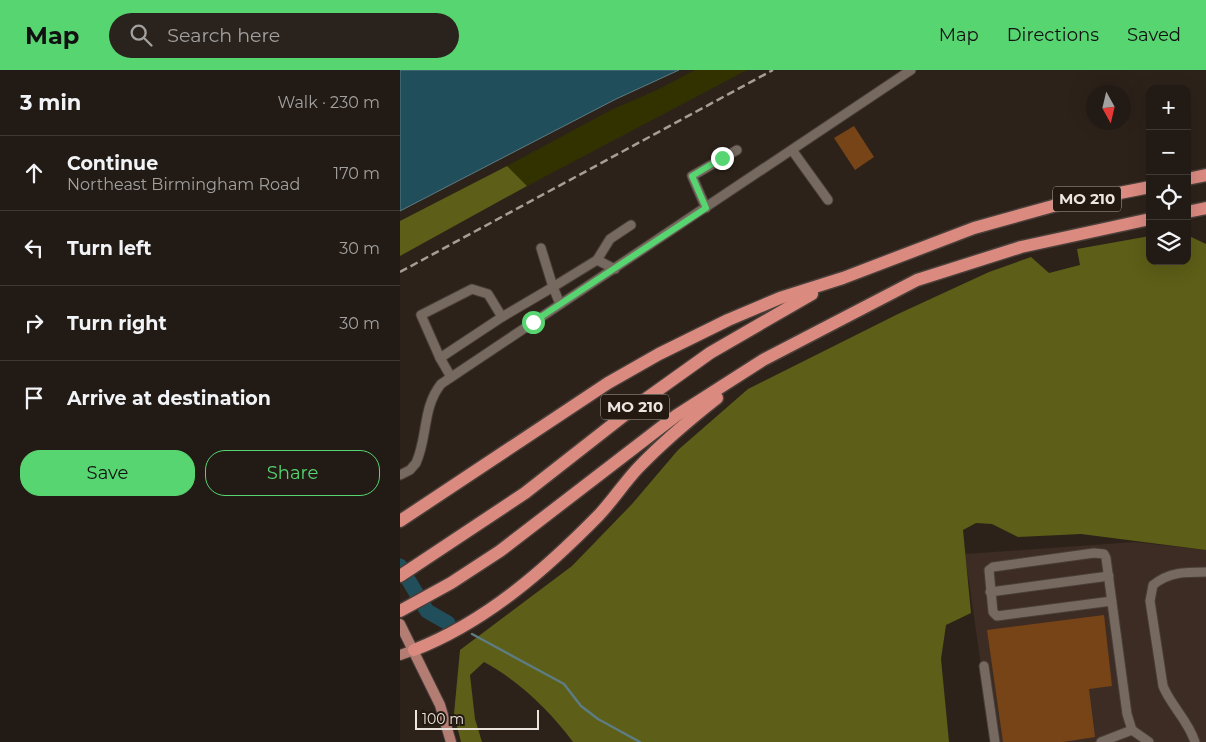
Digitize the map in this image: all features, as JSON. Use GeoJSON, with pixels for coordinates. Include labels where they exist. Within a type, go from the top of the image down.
{"type":"FeatureCollection","features":[{"type":"Feature","properties":{"kind":"highway"},"geometry":{"type":"LineString","coordinates":[[1191,178],[1206,175]]}},
{"type":"Feature","properties":{"kind":"highway","name":"MO 210"},"geometry":{"type":"LineString","coordinates":[[400,576],[526,493],[640,403],[710,353],[843,278],[974,228],[1054,206],[1146,188]]}},
{"type":"Feature","properties":{"kind":"highway"},"geometry":{"type":"LineString","coordinates":[[1191,211],[1206,208]]}},
{"type":"Feature","properties":{"kind":"highway","name":"MO 210"},"geometry":{"type":"LineString","coordinates":[[400,611],[500,551],[677,415],[763,360],[917,280],[1020,247],[1146,220]]}},
{"type":"Feature","properties":{"kind":"highway"},"geometry":{"type":"LineString","coordinates":[[400,521],[588,396],[659,354],[728,320],[780,298],[843,278]]}},
{"type":"Feature","properties":{"kind":"highway"},"geometry":{"type":"LineString","coordinates":[[414,650],[438,641],[466,626],[500,603],[536,574],[601,514],[637,469],[679,428],[763,360]]}},
{"type":"Feature","properties":{"kind":"main road"},"geometry":{"type":"LineString","coordinates":[[400,624],[440,705],[451,742]]}},
{"type":"Feature","properties":{"kind":"main road"},"geometry":{"type":"LineString","coordinates":[[400,655],[414,650]]}},
{"type":"Feature","properties":{"kind":"street"},"geometry":{"type":"LineString","coordinates":[[400,475],[416,463],[432,397],[441,384],[911,70]]}},
{"type":"Feature","properties":{"kind":"street"},"geometry":{"type":"LineString","coordinates":[[706,208],[692,176],[737,150]]}},
{"type":"Feature","properties":{"kind":"street"},"geometry":{"type":"LineString","coordinates":[[792,150],[828,200]]}},
{"type":"Feature","properties":{"kind":"street"},"geometry":{"type":"LineString","coordinates":[[440,358],[502,317],[597,260],[610,239],[631,225]]}},
{"type":"Feature","properties":{"kind":"street"},"geometry":{"type":"LineString","coordinates":[[541,248],[560,304]]}},
{"type":"Feature","properties":{"kind":"street"},"geometry":{"type":"LineString","coordinates":[[597,260],[615,269]]}},
{"type":"Feature","properties":{"kind":"street"},"geometry":{"type":"LineString","coordinates":[[451,378],[421,315],[472,289],[488,294],[502,317]]}},
{"type":"Feature","properties":{"kind":"street"},"geometry":{"type":"LineString","coordinates":[[1112,601],[997,616],[993,612],[989,570],[993,567],[1094,553],[1104,554],[1109,576],[1126,714],[1132,730],[1149,742]]}},
{"type":"Feature","properties":{"kind":"street"},"geometry":{"type":"LineString","coordinates":[[1195,742],[1185,720],[1168,698],[1163,686],[1150,601],[1153,585],[1163,577],[1174,573],[1206,572]]}},
{"type":"Feature","properties":{"kind":"street"},"geometry":{"type":"LineString","coordinates":[[990,592],[1109,576]]}},
{"type":"Feature","properties":{"kind":"street"},"geometry":{"type":"LineString","coordinates":[[984,666],[995,742]]}},
{"type":"Feature","properties":{"kind":"street"},"geometry":{"type":"LineString","coordinates":[[1101,742],[1132,730]]}},
{"type":"Feature","properties":{"kind":"shaded area"},"geometry":{"type":"Polygon","coordinates":[[[695,70],[747,70],[527,186],[507,166],[611,110],[657,90],[695,70]]]}},
{"type":"Feature","properties":{"kind":"shaded area"},"geometry":{"type":"Polygon","coordinates":[[[507,166],[527,186],[400,256],[400,221],[507,166]]]}},
{"type":"Feature","properties":{"kind":"shaded area"},"geometry":{"type":"Polygon","coordinates":[[[1146,237],[1146,265],[1191,265],[1191,237],[1206,244],[1206,550],[1081,534],[1018,537],[992,524],[976,523],[963,530],[971,613],[946,625],[941,659],[949,742],[573,742],[533,697],[509,678],[484,662],[470,675],[475,719],[482,742],[461,742],[454,714],[460,650],[572,566],[632,504],[678,450],[748,389],[898,314],[989,272],[1031,257],[1049,273],[1080,265],[1077,249],[1146,237]]]}},
{"type":"Feature","properties":{"kind":"shaded area"},"geometry":{"type":"Polygon","coordinates":[[[1135,542],[1206,550],[1206,742],[992,742],[965,554],[1135,542]]]}},
{"type":"Feature","properties":{"kind":"water"},"geometry":{"type":"Polygon","coordinates":[[[400,70],[679,70],[616,99],[400,211],[400,70]]]}},
{"type":"Feature","properties":{"kind":"building"},"geometry":{"type":"Polygon","coordinates":[[[854,126],[874,157],[855,170],[834,138],[854,126]]]}},
{"type":"Feature","properties":{"kind":"building"},"geometry":{"type":"Polygon","coordinates":[[[1104,615],[1112,686],[1089,689],[1095,737],[1063,742],[1003,742],[987,630],[1104,615]]]}},
{"type":"Feature","properties":{"kind":"waterway"},"geometry":{"type":"LineString","coordinates":[[400,566],[427,611],[448,623]]}},
{"type":"Feature","properties":{"kind":"waterway"},"geometry":{"type":"LineString","coordinates":[[472,634],[564,684],[581,706],[598,719],[640,742]]}},
{"type":"Feature","properties":{"kind":"railway"},"geometry":{"type":"LineString","coordinates":[[400,272],[773,70]]}},
{"type":"Feature","properties":{"kind":"route"},"geometry":{"type":"LineString","coordinates":[[533,322],[706,208],[692,176],[722,158]]}}]}
